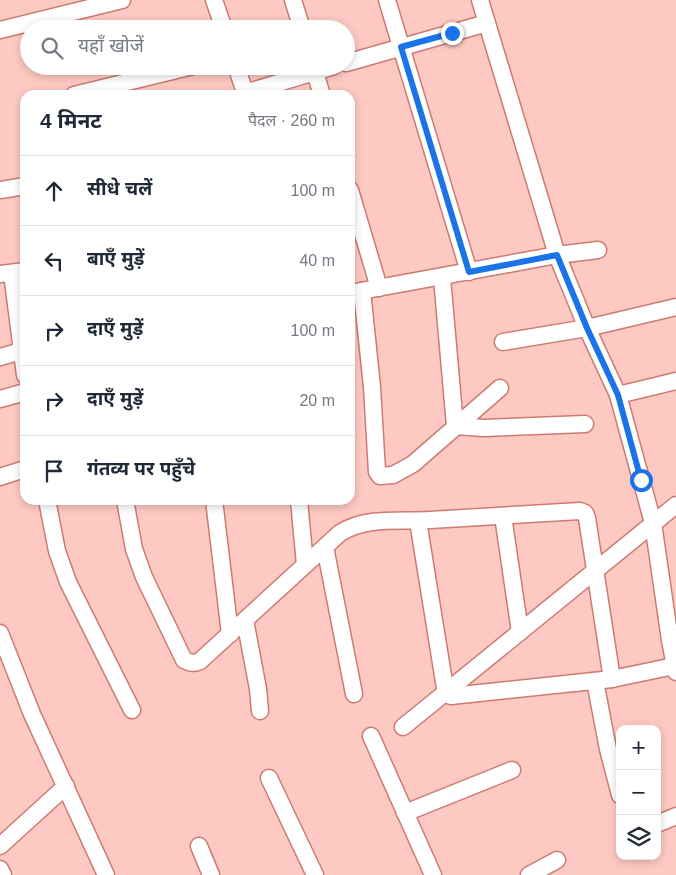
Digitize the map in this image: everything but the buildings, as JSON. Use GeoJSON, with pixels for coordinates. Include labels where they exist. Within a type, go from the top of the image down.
{"type":"FeatureCollection","features":[{"type":"Feature","properties":{"kind":"street"},"geometry":{"type":"LineString","coordinates":[[41,20],[122,0]]}},
{"type":"Feature","properties":{"kind":"street"},"geometry":{"type":"LineString","coordinates":[[214,0],[221,20]]}},
{"type":"Feature","properties":{"kind":"street"},"geometry":{"type":"LineString","coordinates":[[293,0],[299,20]]}},
{"type":"Feature","properties":{"kind":"street"},"geometry":{"type":"LineString","coordinates":[[387,0],[469,272]]}},
{"type":"Feature","properties":{"kind":"street"},"geometry":{"type":"LineString","coordinates":[[418,521],[445,688],[447,692],[455,697],[612,680],[675,669],[673,639],[653,523],[618,395],[587,328],[557,255],[480,0]]}},
{"type":"Feature","properties":{"kind":"street"},"geometry":{"type":"LineString","coordinates":[[355,60],[487,23]]}},
{"type":"Feature","properties":{"kind":"street"},"geometry":{"type":"LineString","coordinates":[[0,30],[20,25]]}},
{"type":"Feature","properties":{"kind":"street"},"geometry":{"type":"LineString","coordinates":[[95,90],[156,75]]}},
{"type":"Feature","properties":{"kind":"street"},"geometry":{"type":"LineString","coordinates":[[239,75],[245,90]]}},
{"type":"Feature","properties":{"kind":"street"},"geometry":{"type":"LineString","coordinates":[[257,90],[298,75]]}},
{"type":"Feature","properties":{"kind":"street"},"geometry":{"type":"LineString","coordinates":[[316,75],[320,90]]}},
{"type":"Feature","properties":{"kind":"street"},"geometry":{"type":"LineString","coordinates":[[0,190],[20,187]]}},
{"type":"Feature","properties":{"kind":"street"},"geometry":{"type":"LineString","coordinates":[[355,207],[379,288]]}},
{"type":"Feature","properties":{"kind":"street"},"geometry":{"type":"LineString","coordinates":[[500,388],[454,426],[413,464],[400,472],[386,477],[380,476],[377,472],[372,386],[356,292],[442,278],[557,255],[598,250]]}},
{"type":"Feature","properties":{"kind":"street"},"geometry":{"type":"LineString","coordinates":[[12,273],[20,330]]}},
{"type":"Feature","properties":{"kind":"street"},"geometry":{"type":"LineString","coordinates":[[442,278],[454,426]]}},
{"type":"Feature","properties":{"kind":"street"},"geometry":{"type":"LineString","coordinates":[[503,342],[587,328],[676,307]]}},
{"type":"Feature","properties":{"kind":"street"},"geometry":{"type":"LineString","coordinates":[[0,357],[20,352]]}},
{"type":"Feature","properties":{"kind":"street"},"geometry":{"type":"LineString","coordinates":[[618,395],[676,381]]}},
{"type":"Feature","properties":{"kind":"street"},"geometry":{"type":"LineString","coordinates":[[0,399],[20,393]]}},
{"type":"Feature","properties":{"kind":"street"},"geometry":{"type":"LineString","coordinates":[[454,426],[502,428],[585,424]]}},
{"type":"Feature","properties":{"kind":"street"},"geometry":{"type":"LineString","coordinates":[[0,476],[20,470]]}},
{"type":"Feature","properties":{"kind":"street"},"geometry":{"type":"LineString","coordinates":[[48,505],[57,551],[68,582],[132,710]]}},
{"type":"Feature","properties":{"kind":"street"},"geometry":{"type":"LineString","coordinates":[[126,505],[134,549],[144,577],[184,660],[191,663],[200,662],[325,546],[340,533],[352,526],[367,522],[418,521],[580,511],[585,513],[587,518],[612,680]]}},
{"type":"Feature","properties":{"kind":"street"},"geometry":{"type":"LineString","coordinates":[[215,505],[230,634]]}},
{"type":"Feature","properties":{"kind":"street"},"geometry":{"type":"LineString","coordinates":[[299,505],[305,565]]}},
{"type":"Feature","properties":{"kind":"street"},"geometry":{"type":"LineString","coordinates":[[403,727],[676,505]]}},
{"type":"Feature","properties":{"kind":"street"},"geometry":{"type":"LineString","coordinates":[[503,516],[520,632]]}},
{"type":"Feature","properties":{"kind":"street"},"geometry":{"type":"LineString","coordinates":[[325,546],[354,694]]}},
{"type":"Feature","properties":{"kind":"street"},"geometry":{"type":"LineString","coordinates":[[245,620],[258,689],[260,711]]}},
{"type":"Feature","properties":{"kind":"street"},"geometry":{"type":"LineString","coordinates":[[0,634],[32,714],[106,875]]}},
{"type":"Feature","properties":{"kind":"street"},"geometry":{"type":"LineString","coordinates":[[595,681],[616,780]]}},
{"type":"Feature","properties":{"kind":"street"},"geometry":{"type":"LineString","coordinates":[[372,736],[433,875]]}},
{"type":"Feature","properties":{"kind":"street"},"geometry":{"type":"LineString","coordinates":[[405,813],[512,770]]}},
{"type":"Feature","properties":{"kind":"street"},"geometry":{"type":"LineString","coordinates":[[270,778],[315,875]]}},
{"type":"Feature","properties":{"kind":"street"},"geometry":{"type":"LineString","coordinates":[[0,846],[66,786]]}},
{"type":"Feature","properties":{"kind":"street"},"geometry":{"type":"LineString","coordinates":[[661,822],[676,816]]}},
{"type":"Feature","properties":{"kind":"street"},"geometry":{"type":"LineString","coordinates":[[199,846],[211,875]]}},
{"type":"Feature","properties":{"kind":"street"},"geometry":{"type":"LineString","coordinates":[[529,875],[557,860]]}},
{"type":"Feature","properties":{"kind":"street"},"geometry":{"type":"LineString","coordinates":[[0,869],[3,875]]}},
{"type":"Feature","properties":{"kind":"route"},"geometry":{"type":"LineString","coordinates":[[452,33],[401,47],[469,272],[557,255],[587,328],[618,395],[641,480]]}}]}
